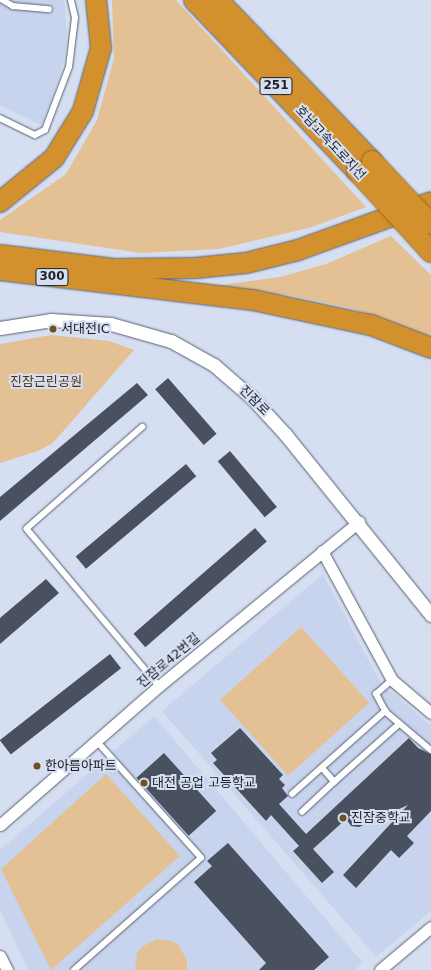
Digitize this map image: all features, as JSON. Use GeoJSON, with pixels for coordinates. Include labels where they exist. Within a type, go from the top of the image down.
{"type":"FeatureCollection","features":[{"type":"Feature","properties":{"kind":"highway"},"geometry":{"type":"LineString","coordinates":[[0,202],[54,158],[84,111],[101,48],[96,0]]}},
{"type":"Feature","properties":{"kind":"highway","name":"호남고속도로지선"},"geometry":{"type":"LineString","coordinates":[[194,0],[364,166],[431,224]]}},
{"type":"Feature","properties":{"kind":"highway","name":"호남고속도로지선"},"geometry":{"type":"LineString","coordinates":[[218,0],[364,166],[431,252]]}},
{"type":"Feature","properties":{"kind":"highway"},"geometry":{"type":"LineString","coordinates":[[0,255],[116,269],[195,268],[246,263],[298,250],[431,202]]}},
{"type":"Feature","properties":{"kind":"highway"},"geometry":{"type":"LineString","coordinates":[[103,284],[202,280],[268,270],[324,255],[431,216]]}},
{"type":"Feature","properties":{"kind":"highway","name":"300"},"geometry":{"type":"LineString","coordinates":[[0,270],[103,284]]}},
{"type":"Feature","properties":{"kind":"highway"},"geometry":{"type":"LineString","coordinates":[[103,284],[253,300],[371,325],[431,348]]}},
{"type":"Feature","properties":{"kind":"street","name":"진잠로"},"geometry":{"type":"LineString","coordinates":[[0,328],[51,320],[81,320],[134,328],[171,341],[214,365],[251,396],[359,522],[431,615]]}},
{"type":"Feature","properties":{"kind":"street","name":"진잠로42번길"},"geometry":{"type":"LineString","coordinates":[[0,824],[97,742],[159,686],[359,522]]}},
{"type":"Feature","properties":{"kind":"street"},"geometry":{"type":"LineString","coordinates":[[322,551],[392,680],[431,713]]}},
{"type":"Feature","properties":{"kind":"street"},"geometry":{"type":"LineString","coordinates":[[380,970],[431,927]]}},
{"type":"Feature","properties":{"kind":"street"},"geometry":{"type":"LineString","coordinates":[[0,956],[7,970]]}},
{"type":"Feature","properties":{"kind":"lane"},"geometry":{"type":"LineString","coordinates":[[3,0],[13,6],[49,9]]}},
{"type":"Feature","properties":{"kind":"lane"},"geometry":{"type":"LineString","coordinates":[[0,118],[35,135],[45,130],[69,67],[75,18],[71,0]]}},
{"type":"Feature","properties":{"kind":"lane"},"geometry":{"type":"LineString","coordinates":[[143,427],[27,529],[159,686]]}},
{"type":"Feature","properties":{"kind":"lane"},"geometry":{"type":"LineString","coordinates":[[392,680],[376,694],[385,711],[431,750]]}},
{"type":"Feature","properties":{"kind":"lane"},"geometry":{"type":"LineString","coordinates":[[292,794],[385,711]]}},
{"type":"Feature","properties":{"kind":"lane"},"geometry":{"type":"LineString","coordinates":[[302,812],[399,724]]}},
{"type":"Feature","properties":{"kind":"lane"},"geometry":{"type":"LineString","coordinates":[[74,970],[201,858],[97,742]]}},
{"type":"Feature","properties":{"kind":"lane"},"geometry":{"type":"LineString","coordinates":[[322,768],[334,782]]}},
{"type":"Feature","properties":{"kind":"shaded area"},"geometry":{"type":"Polygon","coordinates":[[[0,0],[64,0],[67,34],[64,60],[55,91],[41,125],[0,105],[0,0]]]}},
{"type":"Feature","properties":{"kind":"shaded area","name":"진잠중학교"},"geometry":{"type":"Polygon","coordinates":[[[323,574],[380,682],[431,726],[431,911],[376,957],[162,711],[323,574]]]}},
{"type":"Feature","properties":{"kind":"shaded area","name":"대전 공업 고등학교"},"geometry":{"type":"Polygon","coordinates":[[[154,716],[363,963],[355,970],[28,970],[0,910],[0,850],[154,716]]]}},
{"type":"Feature","properties":{"kind":"green space"},"geometry":{"type":"Polygon","coordinates":[[[112,0],[176,0],[366,207],[309,228],[219,249],[141,253],[0,232],[0,220],[66,174],[97,120],[114,58],[112,0]]]}},
{"type":"Feature","properties":{"kind":"green space"},"geometry":{"type":"Polygon","coordinates":[[[391,236],[431,275],[431,337],[354,309],[288,295],[207,287],[280,277],[326,264],[391,236]]]}},
{"type":"Feature","properties":{"kind":"green space","name":"진잠근린공원"},"geometry":{"type":"Polygon","coordinates":[[[51,335],[109,341],[134,350],[53,443],[38,451],[0,463],[0,344],[51,335]]]}},
{"type":"Feature","properties":{"kind":"green space"},"geometry":{"type":"Polygon","coordinates":[[[301,627],[369,703],[288,776],[220,700],[301,627]]]}},
{"type":"Feature","properties":{"kind":"green space"},"geometry":{"type":"Polygon","coordinates":[[[106,774],[180,856],[51,970],[1,869],[106,774]]]}},
{"type":"Feature","properties":{"kind":"green space"},"geometry":{"type":"Polygon","coordinates":[[[156,939],[172,941],[179,945],[187,961],[187,970],[135,970],[137,953],[142,947],[156,939]]]}},
{"type":"Feature","properties":{"kind":"building"},"geometry":{"type":"Polygon","coordinates":[[[168,378],[217,434],[204,445],[155,389],[168,378]]]}},
{"type":"Feature","properties":{"kind":"building"},"geometry":{"type":"Polygon","coordinates":[[[137,383],[148,395],[0,521],[0,497],[137,383]]]}},
{"type":"Feature","properties":{"kind":"building"},"geometry":{"type":"Polygon","coordinates":[[[230,451],[277,507],[265,517],[218,461],[230,451]]]}},
{"type":"Feature","properties":{"kind":"building"},"geometry":{"type":"Polygon","coordinates":[[[186,464],[196,476],[86,569],[76,557],[186,464]]]}},
{"type":"Feature","properties":{"kind":"building"},"geometry":{"type":"Polygon","coordinates":[[[255,528],[267,542],[145,647],[133,634],[255,528]]]}},
{"type":"Feature","properties":{"kind":"building"},"geometry":{"type":"Polygon","coordinates":[[[46,579],[59,593],[0,644],[0,618],[46,579]]]}},
{"type":"Feature","properties":{"kind":"building"},"geometry":{"type":"Polygon","coordinates":[[[110,654],[121,668],[11,754],[0,740],[110,654]]]}},
{"type":"Feature","properties":{"kind":"building"},"geometry":{"type":"Polygon","coordinates":[[[240,728],[283,775],[279,779],[285,785],[282,788],[288,796],[279,804],[306,834],[409,738],[418,748],[431,754],[431,811],[407,836],[414,843],[399,858],[391,850],[356,888],[343,875],[408,805],[359,827],[351,826],[346,819],[313,849],[334,872],[322,883],[293,851],[299,846],[271,815],[266,821],[213,763],[217,760],[211,753],[240,728]]]}},
{"type":"Feature","properties":{"kind":"building"},"geometry":{"type":"Polygon","coordinates":[[[164,753],[216,811],[189,836],[137,778],[164,753]]]}},
{"type":"Feature","properties":{"kind":"building"},"geometry":{"type":"Polygon","coordinates":[[[228,843],[329,957],[314,970],[259,970],[266,963],[194,882],[212,866],[207,861],[228,843]]]}},
{"type":"Feature","properties":{"kind":"place","name":"서대전IC"},"geometry":{"type":"Point","coordinates":[53,329]}},
{"type":"Feature","properties":{"kind":"place","name":"한아름아파트"},"geometry":{"type":"Point","coordinates":[37,766]}},
{"type":"Feature","properties":{"kind":"place","name":"대전 공업 고등학교"},"geometry":{"type":"Point","coordinates":[144,783]}},
{"type":"Feature","properties":{"kind":"place","name":"진잠중학교"},"geometry":{"type":"Point","coordinates":[343,818]}}]}
